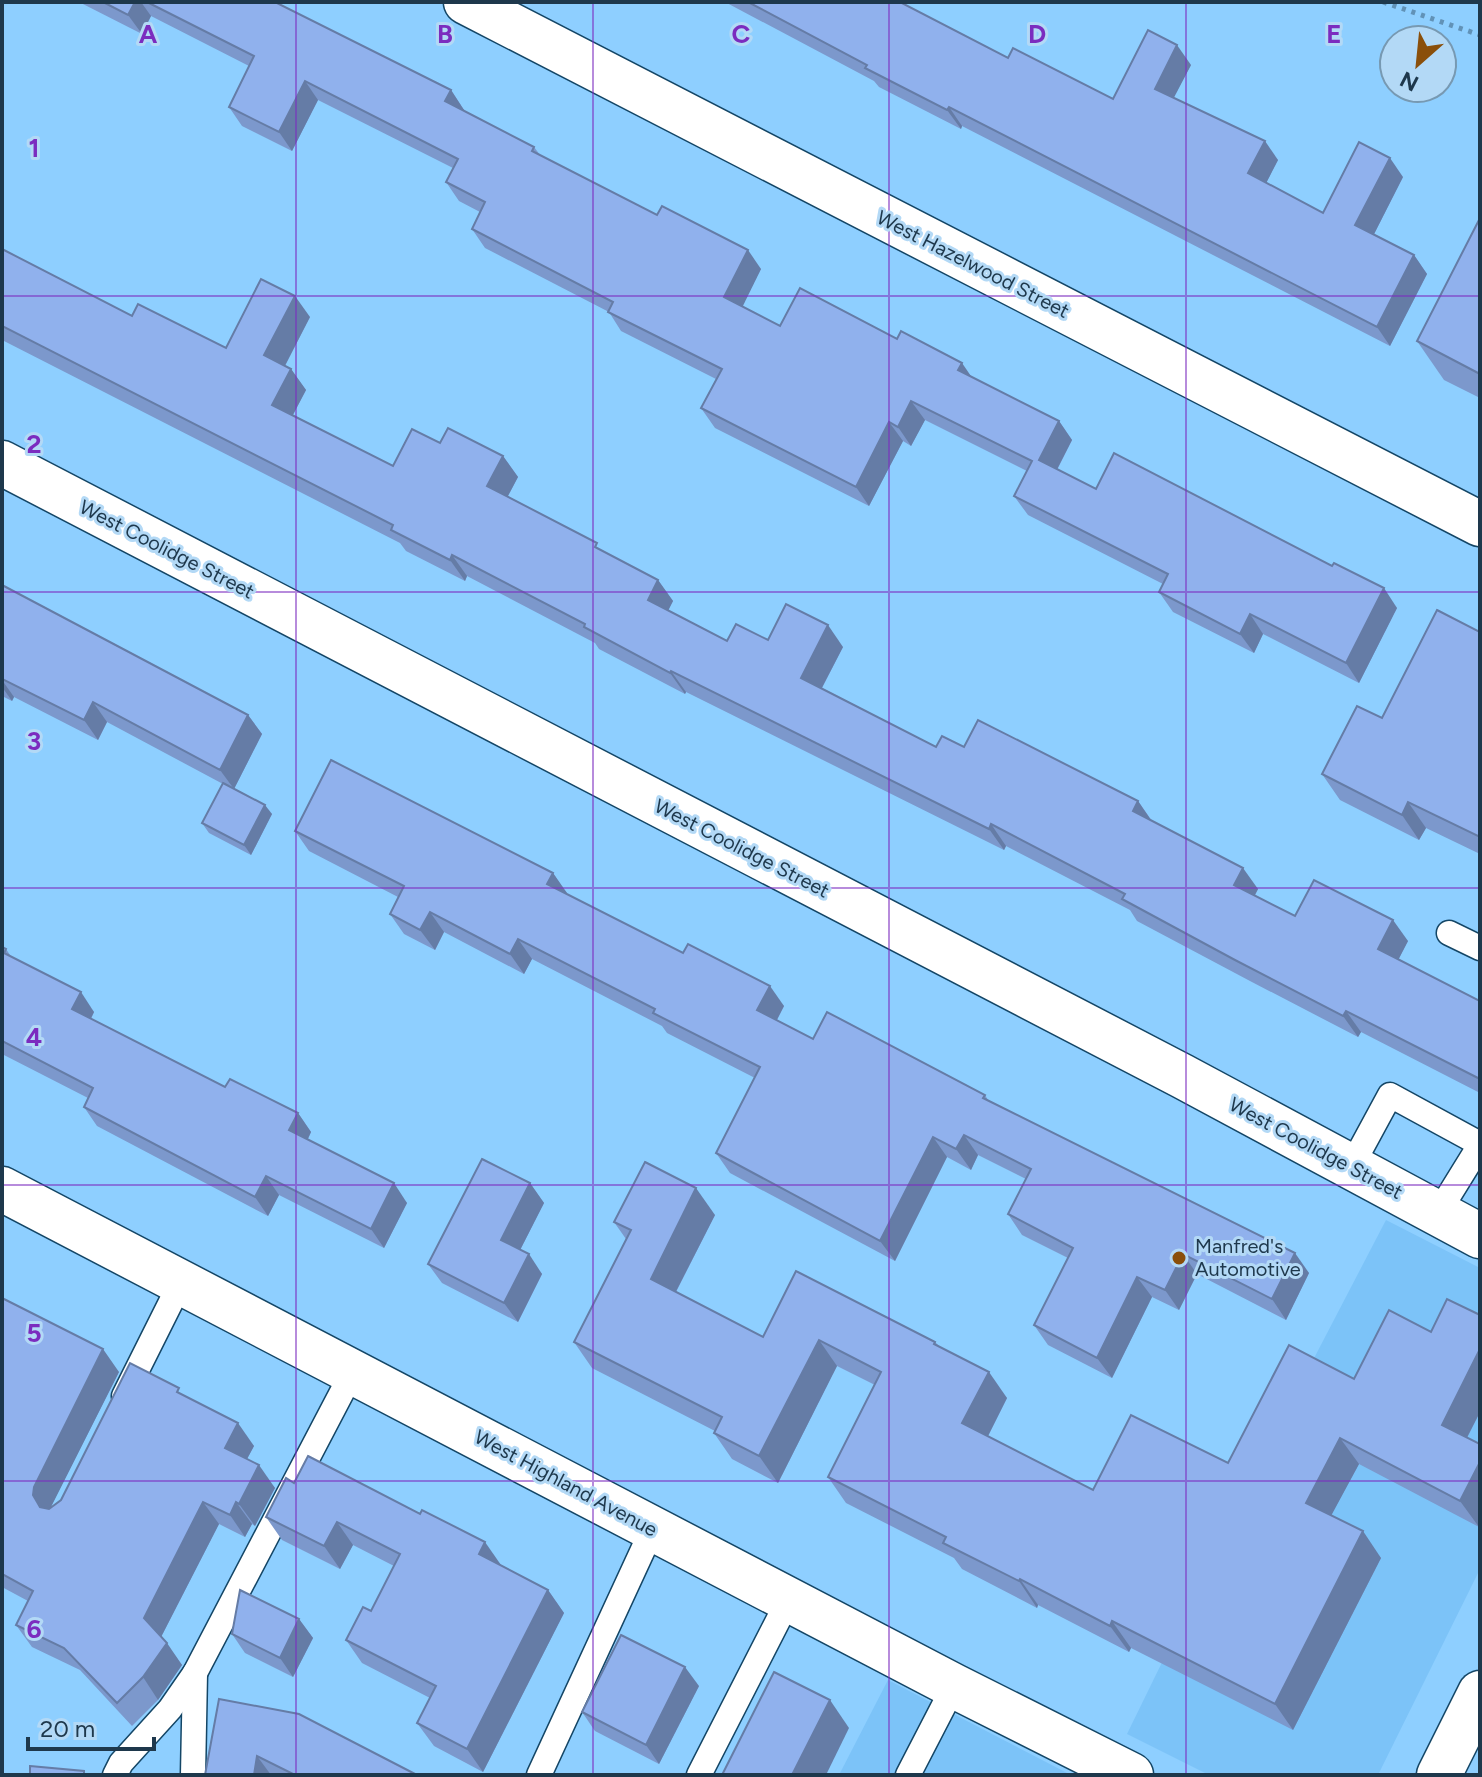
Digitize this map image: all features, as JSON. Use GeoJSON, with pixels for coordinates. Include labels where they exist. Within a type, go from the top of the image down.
{"type":"FeatureCollection","features":[{"type":"Feature","properties":{"kind":"street","name":"West Hazelwood Street"},"geometry":{"type":"LineString","coordinates":[[466,2],[1480,524]]}},
{"type":"Feature","properties":{"kind":"street","name":"West Coolidge Street"},"geometry":{"type":"LineString","coordinates":[[2,463],[1155,1062],[1480,1236]]}},
{"type":"Feature","properties":{"kind":"street","name":"West Highland Avenue"},"geometry":{"type":"LineString","coordinates":[[2,1189],[954,1686],[1131,1775]]}},
{"type":"Feature","properties":{"kind":"street"},"geometry":{"type":"LineString","coordinates":[[1439,1775],[1480,1693]]}},
{"type":"Feature","properties":{"kind":"lane"},"geometry":{"type":"LineString","coordinates":[[1449,933],[1480,948]]}},
{"type":"Feature","properties":{"kind":"lane"},"geometry":{"type":"LineString","coordinates":[[1351,1167],[1390,1095],[1480,1144],[1438,1213]]}},
{"type":"Feature","properties":{"kind":"lane"},"geometry":{"type":"LineString","coordinates":[[112,1420],[181,1282]]}},
{"type":"Feature","properties":{"kind":"lane"},"geometry":{"type":"LineString","coordinates":[[115,1775],[137,1742],[170,1709],[195,1673],[352,1373]]}},
{"type":"Feature","properties":{"kind":"lane"},"geometry":{"type":"LineString","coordinates":[[539,1775],[653,1528]]}},
{"type":"Feature","properties":{"kind":"lane"},"geometry":{"type":"LineString","coordinates":[[699,1775],[789,1599]]}},
{"type":"Feature","properties":{"kind":"lane"},"geometry":{"type":"LineString","coordinates":[[193,1775],[195,1673]]}},
{"type":"Feature","properties":{"kind":"lane"},"geometry":{"type":"LineString","coordinates":[[908,1775],[954,1686]]}},
{"type":"Feature","properties":{"kind":"path"},"geometry":{"type":"LineString","coordinates":[[1383,2],[1480,35]]}},
{"type":"Feature","properties":{"kind":"shaded area"},"geometry":{"type":"Polygon","coordinates":[[[1386,1220],[1480,1268],[1480,1569],[1378,1775],[1209,1775],[1127,1734],[1260,1462],[1386,1220]]]}},
{"type":"Feature","properties":{"kind":"shaded area"},"geometry":{"type":"Polygon","coordinates":[[[888,1680],[1071,1775],[839,1775],[888,1680]]]}},
{"type":"Feature","properties":{"kind":"building"},"geometry":{"type":"Polygon","coordinates":[[[103,2],[135,2],[128,15],[103,2]]]}},
{"type":"Feature","properties":{"kind":"building"},"geometry":{"type":"Polygon","coordinates":[[[147,2],[275,2],[451,90],[445,101],[534,147],[532,151],[657,215],[662,206],[748,250],[724,297],[780,326],[800,288],[897,339],[901,331],[962,363],[958,370],[1059,421],[1039,460],[1096,489],[1114,453],[1332,566],[1334,563],[1384,588],[1346,663],[1250,614],[1240,634],[1159,592],[1168,574],[1014,496],[1032,461],[911,401],[898,427],[889,422],[856,487],[701,408],[722,369],[608,312],[613,302],[472,229],[485,202],[446,182],[458,159],[305,81],[279,132],[229,107],[254,56],[147,2]]]}},
{"type":"Feature","properties":{"kind":"building"},"geometry":{"type":"Polygon","coordinates":[[[748,2],[900,2],[1008,58],[1013,48],[1113,99],[1148,30],[1177,45],[1155,89],[1265,141],[1248,173],[1323,213],[1359,142],[1390,158],[1355,225],[1414,255],[1377,327],[949,107],[947,110],[865,68],[867,65],[748,2]]]}},
{"type":"Feature","properties":{"kind":"building"},"geometry":{"type":"Polygon","coordinates":[[[1480,218],[1480,374],[1417,341],[1480,218]]]}},
{"type":"Feature","properties":{"kind":"building"},"geometry":{"type":"Polygon","coordinates":[[[2,249],[132,316],[138,304],[226,348],[261,279],[295,296],[264,355],[291,369],[272,405],[393,466],[412,429],[440,443],[448,428],[503,456],[487,486],[597,543],[595,547],[658,580],[648,600],[727,641],[736,624],[768,640],[786,604],[828,625],[801,678],[936,747],[942,736],[964,747],[978,720],[1138,801],[1133,811],[1243,868],[1234,885],[1295,916],[1314,880],[1393,920],[1378,949],[1480,1001],[1480,1079],[1346,1011],[1343,1016],[1122,899],[1125,894],[991,824],[989,829],[670,673],[584,627],[585,624],[452,555],[450,560],[391,530],[393,525],[2,326],[2,249]]]}},
{"type":"Feature","properties":{"kind":"building"},"geometry":{"type":"Polygon","coordinates":[[[2,585],[248,715],[220,770],[93,702],[84,720],[2,679],[2,585]]]}},
{"type":"Feature","properties":{"kind":"building"},"geometry":{"type":"Polygon","coordinates":[[[1437,610],[1480,632],[1480,837],[1408,802],[1402,815],[1322,774],[1357,706],[1382,718],[1437,610]]]}},
{"type":"Feature","properties":{"kind":"building"},"geometry":{"type":"Polygon","coordinates":[[[331,760],[553,873],[547,884],[683,953],[688,944],[770,986],[757,1010],[813,1039],[827,1012],[985,1095],[983,1098],[1295,1253],[1272,1299],[1183,1254],[1165,1290],[1137,1277],[1097,1358],[1034,1325],[1073,1248],[1008,1214],[1031,1169],[964,1135],[956,1149],[933,1137],[880,1241],[716,1153],[760,1067],[518,939],[510,954],[430,912],[420,930],[390,914],[404,886],[295,831],[331,760]]]}},
{"type":"Feature","properties":{"kind":"building"},"geometry":{"type":"Polygon","coordinates":[[[223,783],[265,805],[244,845],[202,823],[223,783]]]}},
{"type":"Feature","properties":{"kind":"building"},"geometry":{"type":"Polygon","coordinates":[[[2,947],[6,949],[4,953],[81,992],[72,1009],[225,1087],[230,1079],[298,1113],[289,1130],[394,1183],[371,1229],[266,1176],[255,1197],[84,1107],[93,1088],[2,1041],[2,947]]]}},
{"type":"Feature","properties":{"kind":"building"},"geometry":{"type":"Polygon","coordinates":[[[482,1159],[530,1183],[501,1240],[529,1254],[504,1303],[428,1264],[482,1159]]]}},
{"type":"Feature","properties":{"kind":"building"},"geometry":{"type":"Polygon","coordinates":[[[645,1162],[696,1188],[651,1279],[763,1337],[796,1271],[989,1372],[962,1423],[1093,1490],[1131,1415],[1228,1463],[1289,1345],[1354,1379],[1389,1310],[1431,1332],[1447,1299],[1480,1315],[1480,1349],[1442,1425],[1480,1444],[1480,1462],[1460,1501],[1340,1438],[1306,1503],[1363,1531],[1275,1704],[1112,1621],[1110,1626],[943,1543],[946,1537],[828,1477],[881,1372],[819,1340],[759,1456],[714,1433],[722,1417],[574,1342],[631,1230],[614,1222],[645,1162]]]}},
{"type":"Feature","properties":{"kind":"building"},"geometry":{"type":"Polygon","coordinates":[[[2,1298],[103,1349],[34,1487],[33,1495],[40,1507],[49,1509],[61,1500],[130,1363],[179,1388],[177,1392],[238,1423],[225,1448],[259,1465],[230,1515],[203,1502],[144,1618],[167,1643],[143,1677],[117,1703],[64,1648],[16,1625],[33,1591],[2,1574],[2,1298]]]}},
{"type":"Feature","properties":{"kind":"building"},"geometry":{"type":"Polygon","coordinates":[[[308,1456],[420,1514],[422,1510],[485,1542],[479,1554],[548,1590],[467,1749],[417,1723],[436,1686],[346,1640],[363,1607],[371,1611],[400,1554],[337,1522],[324,1546],[266,1517],[286,1478],[294,1483],[308,1456]]]}},
{"type":"Feature","properties":{"kind":"building"},"geometry":{"type":"Polygon","coordinates":[[[240,1590],[299,1619],[280,1658],[232,1634],[240,1590]]]}},
{"type":"Feature","properties":{"kind":"building"},"geometry":{"type":"Polygon","coordinates":[[[621,1635],[685,1667],[646,1745],[582,1712],[621,1635]]]}},
{"type":"Feature","properties":{"kind":"building"},"geometry":{"type":"Polygon","coordinates":[[[774,1672],[830,1700],[792,1775],[722,1775],[774,1672]]]}},
{"type":"Feature","properties":{"kind":"building"},"geometry":{"type":"Polygon","coordinates":[[[219,1699],[299,1714],[417,1775],[295,1775],[257,1756],[254,1775],[205,1775],[219,1699]]]}},
{"type":"Feature","properties":{"kind":"building"},"geometry":{"type":"Polygon","coordinates":[[[30,1766],[84,1771],[84,1775],[30,1775],[30,1766]]]}},
{"type":"Feature","properties":{"kind":"place","name":"Manfred's Automotive"},"geometry":{"type":"Point","coordinates":[1179,1258]}}]}
